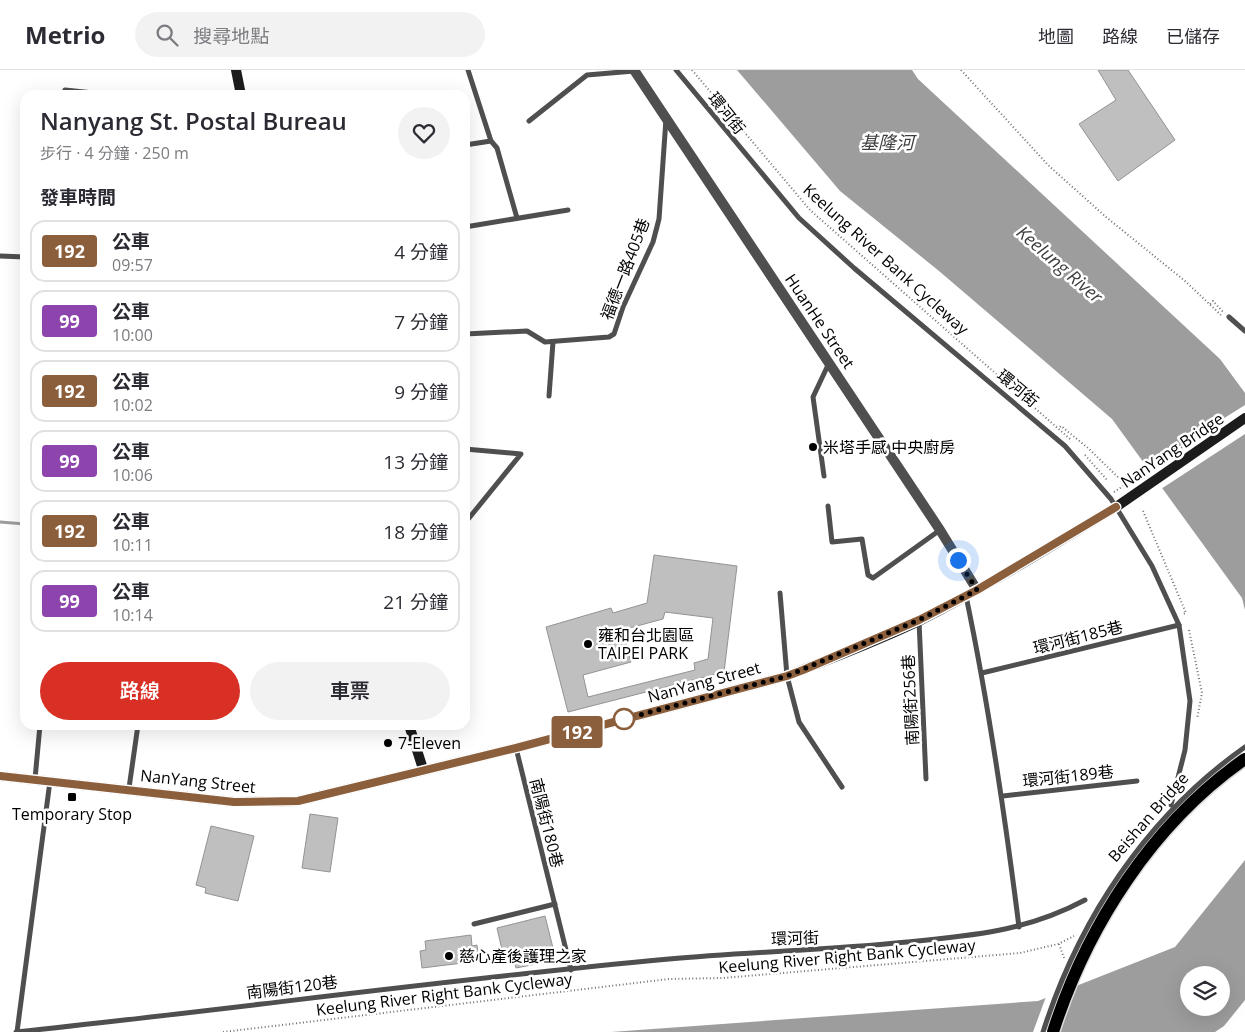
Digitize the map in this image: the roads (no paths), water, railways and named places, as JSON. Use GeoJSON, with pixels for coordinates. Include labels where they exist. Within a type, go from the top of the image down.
{"type":"FeatureCollection","features":[{"type":"Feature","properties":{"kind":"main road","name":"Beishan Bridge"},"geometry":{"type":"LineString","coordinates":[[1053,1032],[1082,958],[1098,926],[1133,872],[1190,805],[1212,784],[1245,759]]}},
{"type":"Feature","properties":{"kind":"street"},"geometry":{"type":"LineString","coordinates":[[236,70],[240,90]]}},
{"type":"Feature","properties":{"kind":"street","name":"HuanHe Street"},"geometry":{"type":"LineString","coordinates":[[634,70],[830,362],[977,590]]}},
{"type":"Feature","properties":{"kind":"street","name":"NanYang Bridge"},"geometry":{"type":"LineString","coordinates":[[1116,507],[1245,418]]}},
{"type":"Feature","properties":{"kind":"street","name":"NanYang Street"},"geometry":{"type":"LineString","coordinates":[[0,776],[129,788],[234,802],[269,803],[298,801],[423,769],[516,748],[787,676],[919,620],[966,596],[1116,507]]}},
{"type":"Feature","properties":{"kind":"street"},"geometry":{"type":"LineString","coordinates":[[411,730],[423,769]]}},
{"type":"Feature","properties":{"kind":"lane"},"geometry":{"type":"LineString","coordinates":[[468,70],[491,141],[498,148],[517,218]]}},
{"type":"Feature","properties":{"kind":"lane"},"geometry":{"type":"LineString","coordinates":[[529,121],[587,75],[634,70]]}},
{"type":"Feature","properties":{"kind":"lane","name":"環河街"},"geometry":{"type":"LineString","coordinates":[[676,70],[799,218],[854,268],[1065,446],[1111,499],[1152,566],[1179,625],[1190,702],[1185,750],[1171,806]]}},
{"type":"Feature","properties":{"kind":"lane","name":"福德一路405巷"},"geometry":{"type":"LineString","coordinates":[[470,334],[527,331],[545,342],[609,337],[614,334],[623,307],[653,242],[659,219],[666,119]]}},
{"type":"Feature","properties":{"kind":"lane"},"geometry":{"type":"LineString","coordinates":[[470,144],[491,141]]}},
{"type":"Feature","properties":{"kind":"lane"},"geometry":{"type":"LineString","coordinates":[[470,226],[568,210]]}},
{"type":"Feature","properties":{"kind":"lane"},"geometry":{"type":"LineString","coordinates":[[0,256],[20,257]]}},
{"type":"Feature","properties":{"kind":"lane"},"geometry":{"type":"LineString","coordinates":[[1229,317],[1245,331]]}},
{"type":"Feature","properties":{"kind":"lane"},"geometry":{"type":"LineString","coordinates":[[549,396],[553,342]]}},
{"type":"Feature","properties":{"kind":"lane"},"geometry":{"type":"LineString","coordinates":[[824,476],[813,397],[830,362]]}},
{"type":"Feature","properties":{"kind":"lane"},"geometry":{"type":"LineString","coordinates":[[470,449],[521,454],[470,517]]}},
{"type":"Feature","properties":{"kind":"lane"},"geometry":{"type":"LineString","coordinates":[[828,506],[832,542],[862,539],[868,575],[873,578],[940,530]]}},
{"type":"Feature","properties":{"kind":"lane"},"geometry":{"type":"LineString","coordinates":[[780,593],[787,676],[799,722],[842,787]]}},
{"type":"Feature","properties":{"kind":"lane"},"geometry":{"type":"LineString","coordinates":[[966,596],[982,673],[1003,796],[1019,927]]}},
{"type":"Feature","properties":{"kind":"lane","name":"南陽街256巷"},"geometry":{"type":"LineString","coordinates":[[919,620],[926,779]]}},
{"type":"Feature","properties":{"kind":"lane","name":"環河街185巷"},"geometry":{"type":"LineString","coordinates":[[982,673],[1179,625]]}},
{"type":"Feature","properties":{"kind":"lane"},"geometry":{"type":"LineString","coordinates":[[35,779],[40,730]]}},
{"type":"Feature","properties":{"kind":"lane"},"geometry":{"type":"LineString","coordinates":[[129,788],[137,730]]}},
{"type":"Feature","properties":{"kind":"lane","name":"Beishan Bridge"},"geometry":{"type":"LineString","coordinates":[[1043,1032],[1067,968],[1089,922],[1112,886],[1145,841],[1204,778],[1245,747]]}},
{"type":"Feature","properties":{"kind":"lane","name":"南陽街180巷"},"geometry":{"type":"LineString","coordinates":[[516,748],[571,970]]}},
{"type":"Feature","properties":{"kind":"lane"},"geometry":{"type":"LineString","coordinates":[[17,1032],[50,780]]}},
{"type":"Feature","properties":{"kind":"lane","name":"環河街189巷"},"geometry":{"type":"LineString","coordinates":[[1003,796],[1137,781]]}},
{"type":"Feature","properties":{"kind":"lane","name":"環河街"},"geometry":{"type":"LineString","coordinates":[[571,970],[677,959],[957,938],[1019,927],[1056,915],[1085,900]]}},
{"type":"Feature","properties":{"kind":"lane"},"geometry":{"type":"LineString","coordinates":[[474,924],[555,904]]}},
{"type":"Feature","properties":{"kind":"lane","name":"南陽街120巷"},"geometry":{"type":"LineString","coordinates":[[17,1032],[303,998],[571,970]]}},
{"type":"Feature","properties":{"kind":"water","name":"基隆河"},"geometry":{"type":"Polygon","coordinates":[[[737,70],[912,70],[918,79],[1220,359],[1245,393],[1245,610],[1242,598],[1112,419],[939,271],[840,191],[737,70]]]}},
{"type":"Feature","properties":{"kind":"water"},"geometry":{"type":"Polygon","coordinates":[[[1245,860],[1245,1000],[1224,1026],[1215,1032],[611,1032],[1038,1001],[1175,947],[1245,860]]]}},
{"type":"Feature","properties":{"kind":"waterway"},"geometry":{"type":"LineString","coordinates":[[0,522],[20,524]]}},
{"type":"Feature","properties":{"kind":"place","name":"米塔手感 中央廚房"},"geometry":{"type":"Point","coordinates":[813,447]}},
{"type":"Feature","properties":{"kind":"place","name":"雍和台北園區 TAIPEI PARK"},"geometry":{"type":"Point","coordinates":[588,644]}},
{"type":"Feature","properties":{"kind":"place","name":"7-Eleven"},"geometry":{"type":"Point","coordinates":[388,743]}},
{"type":"Feature","properties":{"kind":"place","name":"Temporary Stop"},"geometry":{"type":"Point","coordinates":[72,797]}},
{"type":"Feature","properties":{"kind":"place","name":"慈心產後護理之家"},"geometry":{"type":"Point","coordinates":[449,956]}},
{"type":"Feature","properties":{"kind":"water label","name":"Keelung River"},"geometry":{"type":"Point","coordinates":[1060,264]}}]}
